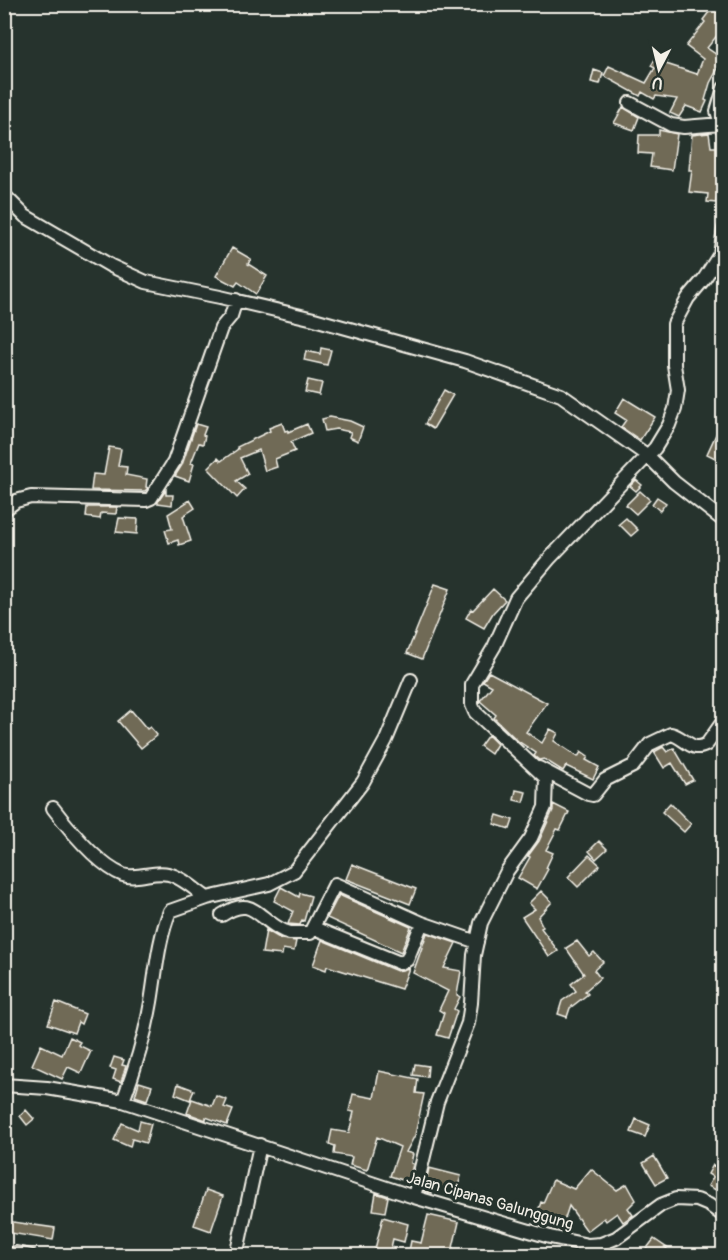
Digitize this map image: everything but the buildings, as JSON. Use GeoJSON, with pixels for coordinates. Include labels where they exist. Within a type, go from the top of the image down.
{"type":"FeatureCollection","features":[{"type":"Feature","properties":{"kind":"street"},"geometry":{"type":"LineString","coordinates":[[630,103],[671,125],[722,128],[717,111],[723,88]]}},
{"type":"Feature","properties":{"kind":"street"},"geometry":{"type":"LineString","coordinates":[[4,195],[25,216],[111,266],[146,282],[234,308],[314,319],[465,361],[561,395],[648,456],[674,482],[723,520]]}},
{"type":"Feature","properties":{"kind":"street"},"geometry":{"type":"LineString","coordinates":[[414,1197],[437,1102],[468,1023],[477,942],[482,922],[507,872],[531,838],[545,807],[546,778],[475,712],[472,705],[472,684],[494,647],[516,598],[549,559],[648,456],[669,425],[675,410],[678,390],[674,365],[674,324],[688,298],[720,254],[723,229]]}},
{"type":"Feature","properties":{"kind":"street"},"geometry":{"type":"LineString","coordinates":[[4,510],[16,501],[31,497],[146,500],[150,498],[174,462],[221,328],[234,308]]}},
{"type":"Feature","properties":{"kind":"street"},"geometry":{"type":"LineString","coordinates":[[123,1101],[139,1058],[151,1004],[160,946],[170,911],[207,898],[269,884],[294,871],[363,782],[386,740],[411,680]]}},
{"type":"Feature","properties":{"kind":"street"},"geometry":{"type":"LineString","coordinates":[[530,763],[593,795],[605,780],[633,766],[646,748],[659,739],[671,734],[680,737],[692,747],[703,747],[723,720]]}},
{"type":"Feature","properties":{"kind":"street"},"geometry":{"type":"LineString","coordinates":[[53,808],[79,842],[119,873],[134,877],[167,873],[207,898]]}},
{"type":"Feature","properties":{"kind":"street"},"geometry":{"type":"LineString","coordinates":[[222,915],[234,907],[244,906],[290,933],[308,933],[314,928],[335,884],[422,923],[477,942]]}},
{"type":"Feature","properties":{"kind":"street"},"geometry":{"type":"LineString","coordinates":[[314,928],[400,963],[406,960],[422,923]]}},
{"type":"Feature","properties":{"kind":"street","name":"Jalan Cipanas Galunggung"},"geometry":{"type":"LineString","coordinates":[[4,1085],[47,1088],[123,1101],[414,1197],[590,1250],[616,1238],[661,1205],[676,1199],[697,1200],[709,1205],[723,1216]]}},
{"type":"Feature","properties":{"kind":"street"},"geometry":{"type":"LineString","coordinates":[[236,1256],[260,1145]]}},
{"type":"Feature","properties":{"kind":"street"},"geometry":{"type":"LineString","coordinates":[[12,1254],[31,1256]]}}]}
